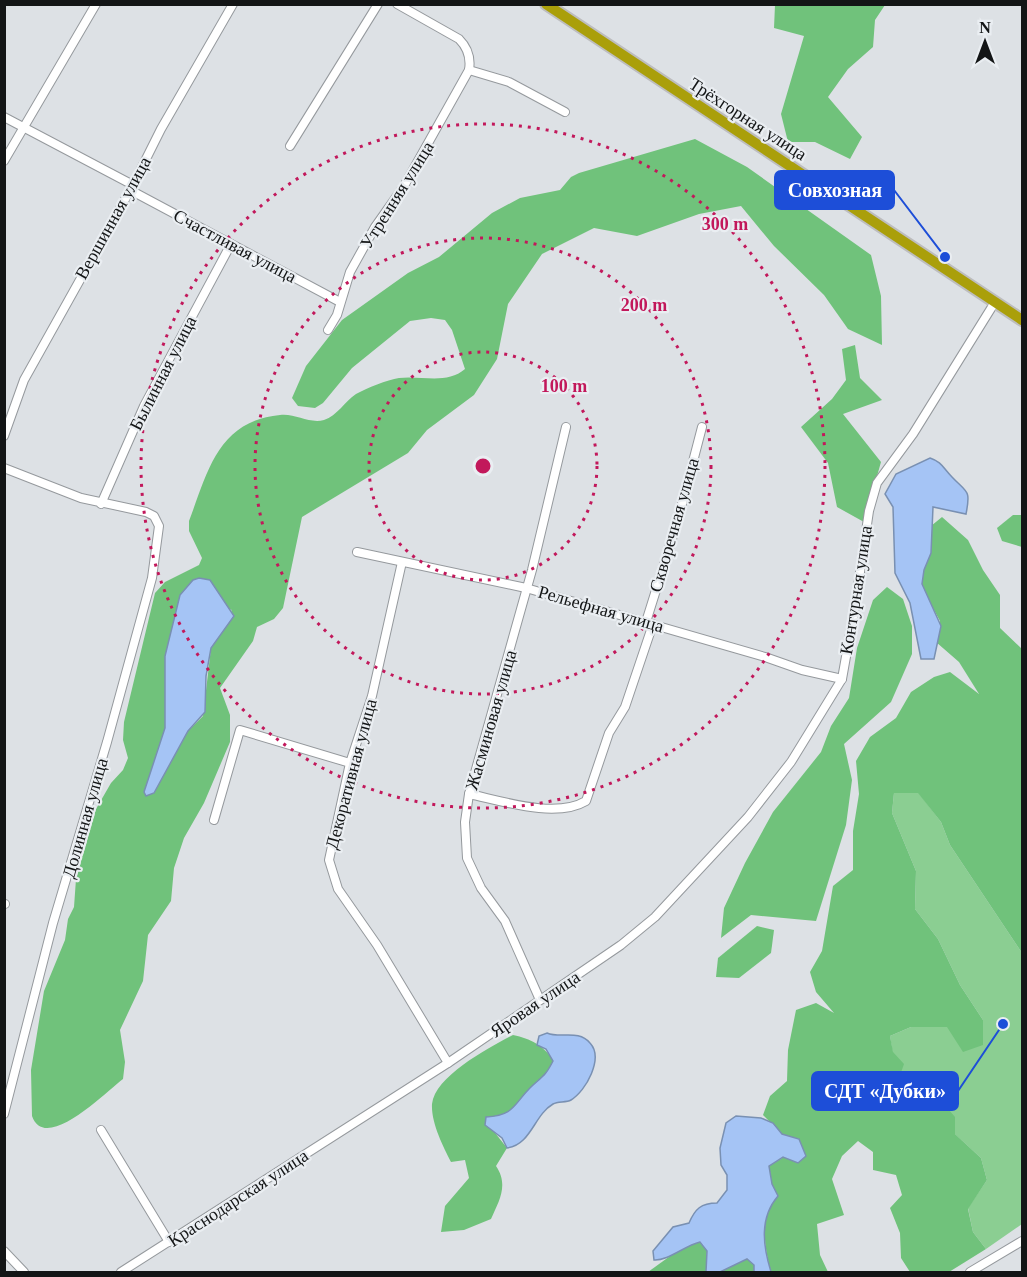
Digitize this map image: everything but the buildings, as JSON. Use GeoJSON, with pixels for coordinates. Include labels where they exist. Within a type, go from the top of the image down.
{"type":"FeatureCollection","features":[{"type":"Feature","properties":{"kind":"highway","name":"Трёхгорная улица"},"geometry":{"type":"LineString","coordinates":[[546,4],[1023,320]]}},
{"type":"Feature","properties":{"kind":"street"},"geometry":{"type":"LineString","coordinates":[[4,161],[96,4]]}},
{"type":"Feature","properties":{"kind":"street","name":"Вершинная улица"},"geometry":{"type":"LineString","coordinates":[[4,436],[24,380],[161,129],[233,4]]}},
{"type":"Feature","properties":{"kind":"street"},"geometry":{"type":"LineString","coordinates":[[290,146],[378,4]]}},
{"type":"Feature","properties":{"kind":"street"},"geometry":{"type":"LineString","coordinates":[[397,4],[459,39],[466,46],[470,67],[514,85],[565,112]]}},
{"type":"Feature","properties":{"kind":"street","name":"Утренняя улица"},"geometry":{"type":"LineString","coordinates":[[328,330],[337,315],[350,272],[375,227],[404,186],[470,67]]}},
{"type":"Feature","properties":{"kind":"street","name":"Счастливая улица"},"geometry":{"type":"LineString","coordinates":[[4,117],[340,302]]}},
{"type":"Feature","properties":{"kind":"street","name":"Былинная улица"},"geometry":{"type":"LineString","coordinates":[[101,504],[144,406],[231,244]]}},
{"type":"Feature","properties":{"kind":"street","name":"Контурная улица"},"geometry":{"type":"LineString","coordinates":[[703,867],[748,817],[791,762],[842,680],[869,511],[877,483],[913,434],[995,302]]}},
{"type":"Feature","properties":{"kind":"street","name":"Жасминовая улица"},"geometry":{"type":"LineString","coordinates":[[540,1000],[505,921],[481,888],[467,858],[465,822],[469,794],[526,588],[566,427]]}},
{"type":"Feature","properties":{"kind":"street","name":"Скворечная улица"},"geometry":{"type":"LineString","coordinates":[[469,794],[518,805],[576,807],[586,801],[603,747],[626,707],[702,428]]}},
{"type":"Feature","properties":{"kind":"street"},"geometry":{"type":"LineString","coordinates":[[4,468],[101,504]]}},
{"type":"Feature","properties":{"kind":"street","name":"Долинная улица"},"geometry":{"type":"LineString","coordinates":[[4,1114],[53,923],[98,775],[152,578],[158,521],[146,512],[101,504]]}},
{"type":"Feature","properties":{"kind":"street","name":"Рельефная улица"},"geometry":{"type":"LineString","coordinates":[[357,552],[526,588],[842,680]]}},
{"type":"Feature","properties":{"kind":"street","name":"Декоративная улица"},"geometry":{"type":"LineString","coordinates":[[402,562],[372,696],[350,763],[329,855],[331,874],[338,889],[382,954],[448,1063]]}},
{"type":"Feature","properties":{"kind":"street"},"geometry":{"type":"LineString","coordinates":[[214,820],[240,730],[350,763]]}},
{"type":"Feature","properties":{"kind":"street","name":"Яровая улица"},"geometry":{"type":"LineString","coordinates":[[354,1123],[448,1063],[621,945],[655,917],[703,867]]}},
{"type":"Feature","properties":{"kind":"street","name":"Краснодарская улица"},"geometry":{"type":"LineString","coordinates":[[121,1272],[354,1123]]}},
{"type":"Feature","properties":{"kind":"street"},"geometry":{"type":"LineString","coordinates":[[102,1130],[170,1242]]}},
{"type":"Feature","properties":{"kind":"street"},"geometry":{"type":"LineString","coordinates":[[970,1272],[1023,1241]]}},
{"type":"Feature","properties":{"kind":"street"},"geometry":{"type":"LineString","coordinates":[[4,1251],[24,1272]]}},
{"type":"Feature","properties":{"kind":"green space"},"geometry":{"type":"Polygon","coordinates":[[[775,5],[885,5],[875,20],[873,47],[848,69],[828,97],[862,137],[850,159],[815,142],[788,142],[781,114],[804,36],[774,28],[775,5]]]}},
{"type":"Feature","properties":{"kind":"green space"},"geometry":{"type":"Polygon","coordinates":[[[695,139],[747,167],[871,255],[881,296],[882,345],[848,329],[824,295],[774,246],[741,206],[699,214],[637,236],[594,228],[542,254],[508,304],[497,359],[474,395],[427,430],[408,453],[302,517],[283,608],[274,619],[257,627],[253,641],[220,688],[230,715],[230,742],[204,803],[184,838],[174,868],[171,901],[148,935],[143,981],[120,1030],[125,1062],[123,1079],[91,1106],[62,1124],[49,1128],[39,1126],[32,1116],[31,1070],[44,991],[65,940],[68,919],[74,907],[76,879],[96,809],[111,783],[123,770],[128,758],[123,740],[124,722],[155,593],[165,582],[199,565],[202,558],[189,531],[189,521],[218,451],[242,427],[259,419],[286,415],[313,421],[324,420],[356,394],[383,382],[407,377],[450,377],[465,369],[452,330],[445,320],[431,318],[410,321],[352,368],[323,403],[315,408],[298,406],[292,398],[306,366],[342,320],[408,273],[439,257],[492,213],[520,198],[560,190],[571,177],[695,139]],[[231,609],[166,698],[165,728],[144,792],[154,793],[188,731],[203,716],[211,648],[233,616],[231,609]]]}},
{"type":"Feature","properties":{"kind":"green space"},"geometry":{"type":"Polygon","coordinates":[[[855,345],[860,378],[882,400],[843,414],[881,462],[864,522],[837,507],[828,463],[801,427],[832,399],[846,380],[842,349],[855,345]]]}},
{"type":"Feature","properties":{"kind":"green space"},"geometry":{"type":"Polygon","coordinates":[[[1013,515],[1022,515],[1022,547],[1002,541],[997,528],[1013,515]]]}},
{"type":"Feature","properties":{"kind":"green space"},"geometry":{"type":"Polygon","coordinates":[[[942,517],[968,540],[983,570],[1000,595],[1000,628],[1022,649],[1022,953],[950,845],[941,822],[918,793],[894,793],[892,813],[916,871],[915,909],[938,939],[960,985],[983,1020],[983,1045],[963,1052],[947,1027],[911,1027],[890,1036],[893,1052],[904,1064],[898,1081],[930,1088],[955,1117],[955,1134],[981,1158],[987,1180],[968,1209],[973,1232],[986,1249],[949,1272],[910,1272],[901,1258],[900,1233],[890,1208],[902,1195],[896,1175],[873,1170],[873,1152],[858,1141],[842,1156],[832,1179],[844,1215],[817,1224],[820,1255],[828,1272],[771,1272],[766,1252],[765,1232],[768,1214],[778,1196],[772,1184],[769,1166],[784,1157],[798,1163],[799,1139],[782,1134],[763,1115],[770,1096],[787,1081],[788,1050],[796,1010],[816,1003],[834,1013],[816,992],[810,972],[822,951],[833,886],[853,870],[853,831],[859,794],[856,761],[870,737],[896,718],[911,692],[934,677],[950,672],[979,694],[959,662],[936,642],[940,621],[918,581],[931,553],[931,526],[942,517]]]}},
{"type":"Feature","properties":{"kind":"green space"},"geometry":{"type":"Polygon","coordinates":[[[887,587],[903,599],[912,626],[912,654],[891,702],[844,744],[852,780],[846,825],[816,921],[751,915],[721,938],[724,908],[745,863],[773,812],[821,752],[831,726],[849,698],[857,648],[873,600],[887,587]]]}},
{"type":"Feature","properties":{"kind":"green space"},"geometry":{"type":"Polygon","coordinates":[[[918,792],[941,822],[950,845],[1022,953],[1022,1224],[986,1249],[973,1232],[968,1208],[987,1180],[981,1158],[897,1081],[890,1036],[911,1027],[947,1027],[983,1020],[960,985],[938,939],[915,909],[916,871],[892,813],[894,793],[918,792]]]}},
{"type":"Feature","properties":{"kind":"green space"},"geometry":{"type":"Polygon","coordinates":[[[757,926],[774,930],[771,953],[739,978],[716,977],[718,958],[757,926]]]}},
{"type":"Feature","properties":{"kind":"green space"},"geometry":{"type":"Polygon","coordinates":[[[513,1035],[536,1044],[554,1061],[533,1088],[492,1129],[507,1148],[496,1166],[500,1173],[502,1186],[500,1199],[491,1219],[464,1230],[441,1232],[445,1206],[469,1178],[465,1160],[451,1162],[438,1134],[432,1111],[435,1093],[453,1073],[465,1064],[513,1035]]]}},
{"type":"Feature","properties":{"kind":"green space"},"geometry":{"type":"Polygon","coordinates":[[[701,1242],[707,1250],[706,1272],[648,1272],[684,1246],[701,1242]]]}},
{"type":"Feature","properties":{"kind":"green space"},"geometry":{"type":"Polygon","coordinates":[[[747,1259],[754,1265],[754,1272],[720,1272],[747,1259]]]}},
{"type":"Feature","properties":{"kind":"water"},"geometry":{"type":"Polygon","coordinates":[[[930,458],[940,463],[964,489],[968,500],[966,514],[933,507],[931,553],[924,570],[922,584],[941,626],[934,659],[921,659],[910,603],[895,573],[893,507],[885,494],[896,474],[930,458]]]}},
{"type":"Feature","properties":{"kind":"water"},"geometry":{"type":"Polygon","coordinates":[[[199,578],[210,580],[234,616],[211,648],[206,676],[205,712],[188,731],[154,793],[146,796],[144,792],[165,728],[165,656],[180,595],[193,580],[199,578]]]}},
{"type":"Feature","properties":{"kind":"water"},"geometry":{"type":"Polygon","coordinates":[[[547,1033],[580,1036],[590,1043],[595,1057],[591,1074],[577,1096],[569,1101],[553,1104],[541,1115],[522,1141],[507,1148],[502,1138],[485,1125],[486,1117],[503,1114],[513,1108],[546,1072],[553,1061],[546,1049],[537,1045],[539,1036],[547,1033]]]}},
{"type":"Feature","properties":{"kind":"water"},"geometry":{"type":"Polygon","coordinates":[[[736,1116],[761,1118],[773,1123],[782,1134],[799,1139],[806,1156],[798,1163],[783,1157],[769,1166],[772,1184],[778,1196],[768,1214],[764,1232],[771,1272],[754,1272],[754,1265],[747,1259],[720,1272],[706,1272],[707,1251],[700,1242],[665,1258],[654,1260],[653,1251],[673,1227],[689,1223],[699,1208],[717,1203],[727,1190],[727,1175],[721,1165],[720,1148],[726,1123],[736,1116]]]}},
{"type":"Feature","properties":{"kind":"place","name":"Совхозная"},"geometry":{"type":"Point","coordinates":[945,257]}},
{"type":"Feature","properties":{"kind":"place","name":"СДТ «Дубки»"},"geometry":{"type":"Point","coordinates":[1003,1024]}}]}
